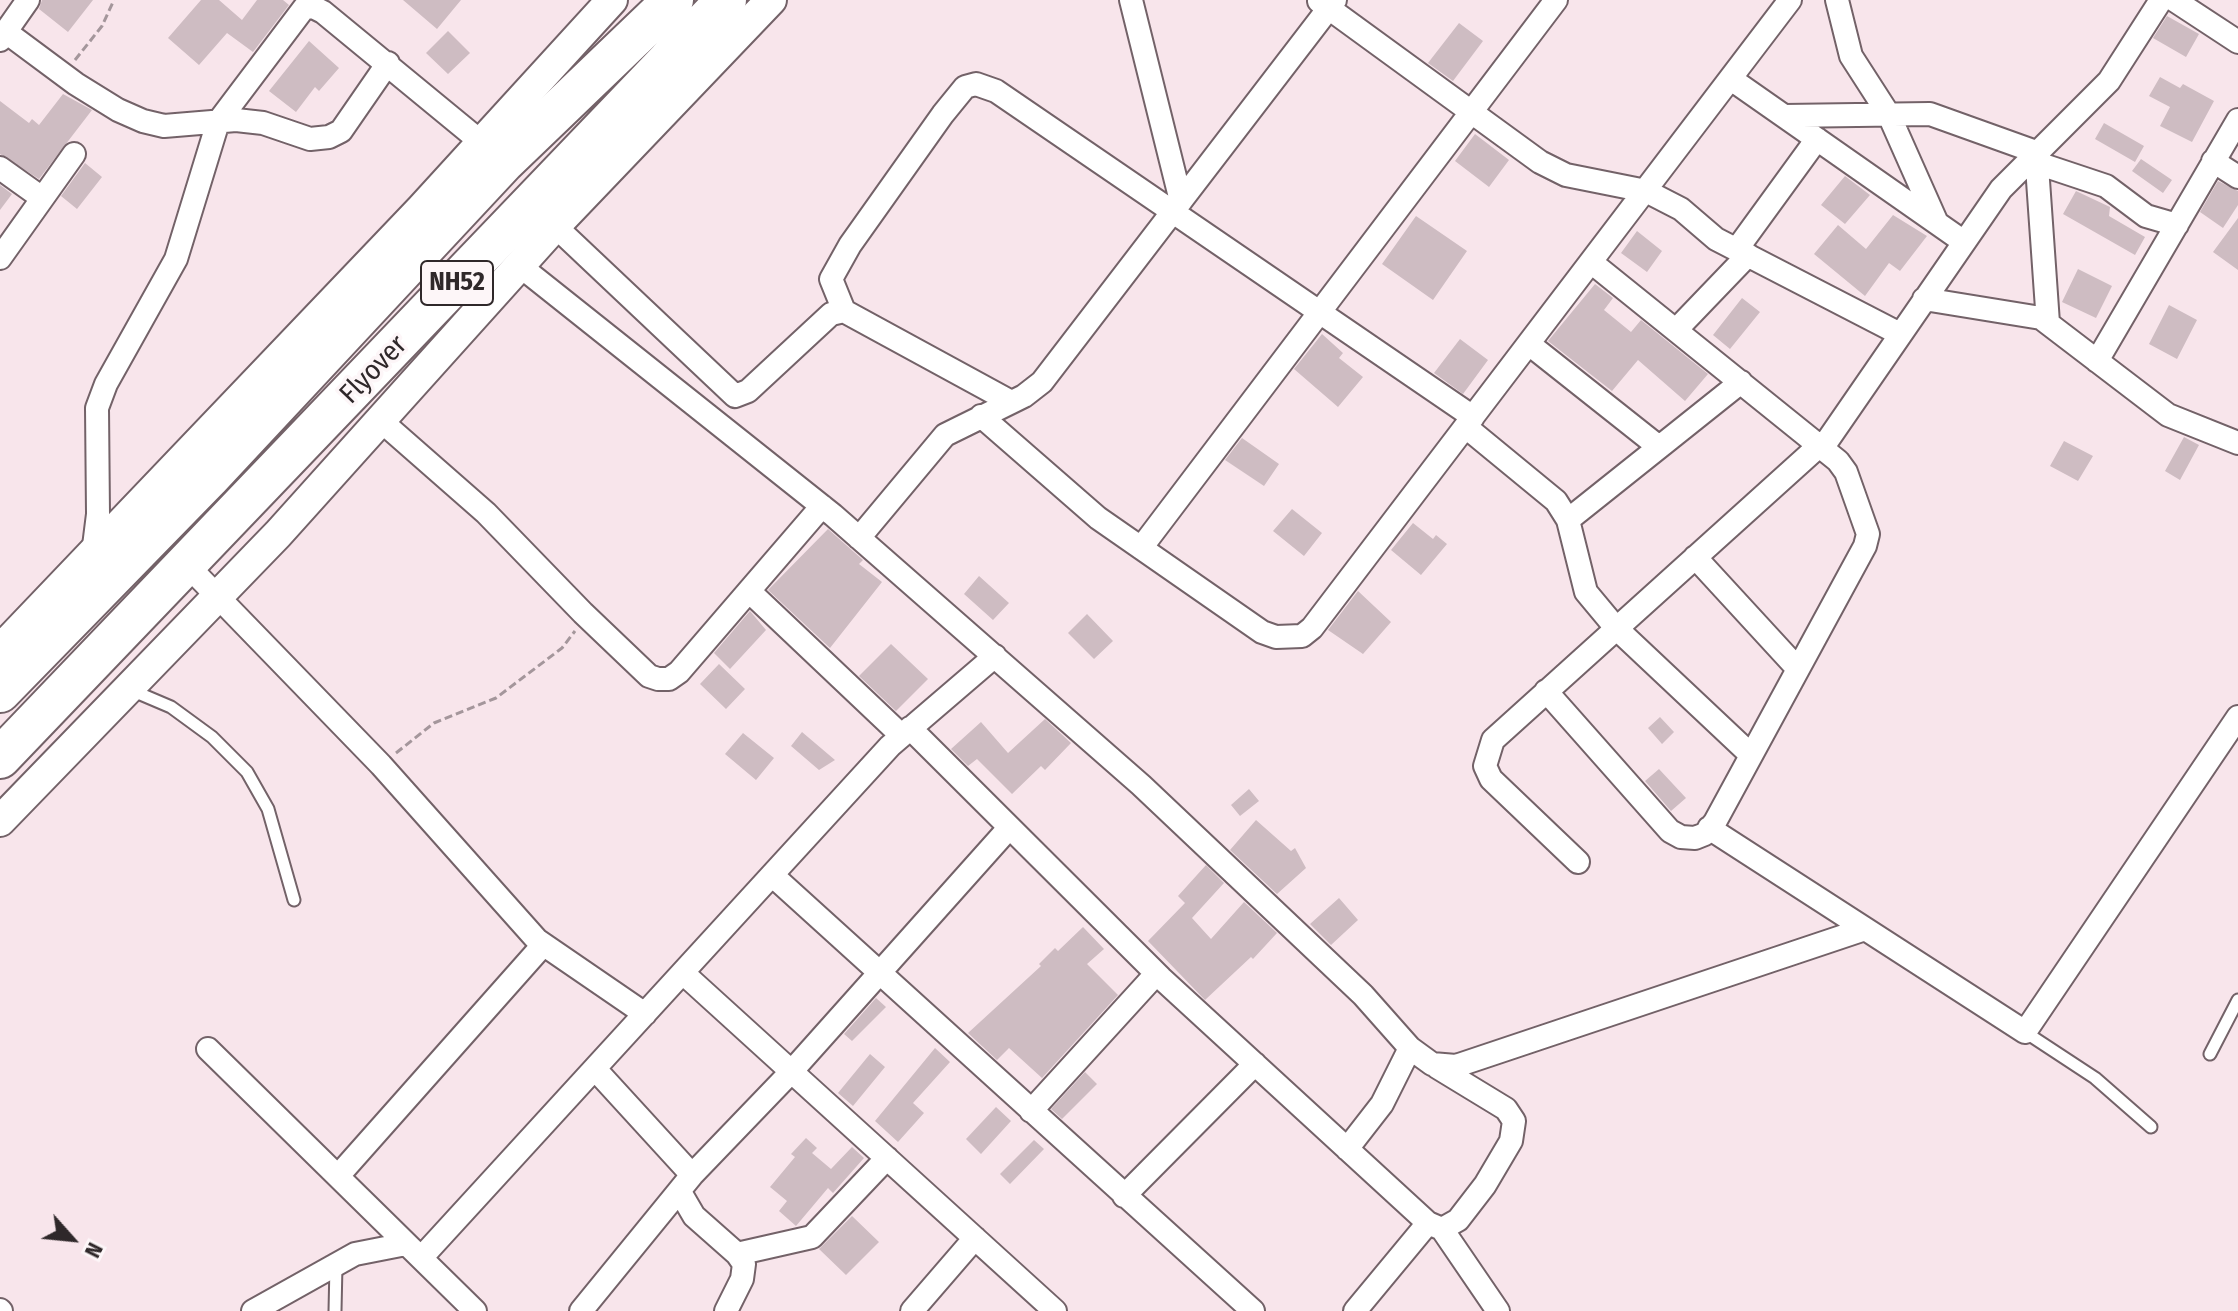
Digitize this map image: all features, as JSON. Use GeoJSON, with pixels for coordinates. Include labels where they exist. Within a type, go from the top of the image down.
{"type":"FeatureCollection","features":[{"type":"Feature","properties":{"kind":"highway","name":"NH52"},"geometry":{"type":"LineString","coordinates":[[0,692],[209,478],[493,152],[673,0]]}},
{"type":"Feature","properties":{"kind":"highway","name":"Flyover"},"geometry":{"type":"LineString","coordinates":[[188,566],[726,0]]}},
{"type":"Feature","properties":{"kind":"highway","name":"NH52"},"geometry":{"type":"LineString","coordinates":[[0,758],[188,566]]}},
{"type":"Feature","properties":{"kind":"main road"},"geometry":{"type":"LineString","coordinates":[[0,650],[493,152],[612,0]]}},
{"type":"Feature","properties":{"kind":"main road"},"geometry":{"type":"LineString","coordinates":[[0,821],[278,534],[555,226],[771,0]]}},
{"type":"Feature","properties":{"kind":"street"},"geometry":{"type":"LineString","coordinates":[[28,0],[3,36],[118,110],[164,126],[236,120],[263,123],[310,139],[329,137],[341,131],[388,63]]}},
{"type":"Feature","properties":{"kind":"street"},"geometry":{"type":"LineString","coordinates":[[1131,0],[1177,206]]}},
{"type":"Feature","properties":{"kind":"street"},"geometry":{"type":"LineString","coordinates":[[1141,548],[1556,0]]}},
{"type":"Feature","properties":{"kind":"street"},"geometry":{"type":"LineString","coordinates":[[981,416],[1092,513],[1262,632],[1276,637],[1302,636],[1312,628],[1790,0]]}},
{"type":"Feature","properties":{"kind":"street"},"geometry":{"type":"LineString","coordinates":[[1837,0],[1851,56],[1889,115],[1937,223]]}},
{"type":"Feature","properties":{"kind":"street"},"geometry":{"type":"LineString","coordinates":[[1578,862],[1491,779],[1485,766],[1493,740],[1822,446],[2001,189],[2037,158],[2109,81],[2161,0]]}},
{"type":"Feature","properties":{"kind":"street"},"geometry":{"type":"LineString","coordinates":[[2174,0],[2238,42]]}},
{"type":"Feature","properties":{"kind":"street"},"geometry":{"type":"LineString","coordinates":[[859,538],[936,443],[1042,382],[1327,3],[1473,113],[1554,169],[1646,191],[1676,206],[1711,236],[1900,334]]}},
{"type":"Feature","properties":{"kind":"street"},"geometry":{"type":"LineString","coordinates":[[93,554],[98,514],[97,408],[106,384],[176,259],[218,122],[309,6],[323,12],[388,63],[493,152]]}},
{"type":"Feature","properties":{"kind":"street"},"geometry":{"type":"LineString","coordinates":[[1731,79],[1964,242]]}},
{"type":"Feature","properties":{"kind":"street"},"geometry":{"type":"LineString","coordinates":[[1011,402],[844,311],[831,279],[850,245],[943,114],[965,87],[976,84],[996,91],[1177,206],[1470,422],[1556,501],[1568,520],[1586,592],[1616,628],[1751,755]]}},
{"type":"Feature","properties":{"kind":"street"},"geometry":{"type":"LineString","coordinates":[[1784,116],[1943,116],[2106,186],[2146,216],[2177,225]]}},
{"type":"Feature","properties":{"kind":"street"},"geometry":{"type":"LineString","coordinates":[[2097,361],[2238,120]]}},
{"type":"Feature","properties":{"kind":"street"},"geometry":{"type":"LineString","coordinates":[[1676,330],[1742,252],[1817,139]]}},
{"type":"Feature","properties":{"kind":"street"},"geometry":{"type":"LineString","coordinates":[[0,258],[74,154]]}},
{"type":"Feature","properties":{"kind":"street"},"geometry":{"type":"LineString","coordinates":[[2037,158],[2048,323]]}},
{"type":"Feature","properties":{"kind":"street"},"geometry":{"type":"LineString","coordinates":[[2213,161],[2238,177]]}},
{"type":"Feature","properties":{"kind":"street"},"geometry":{"type":"LineString","coordinates":[[0,168],[42,198]]}},
{"type":"Feature","properties":{"kind":"street"},"geometry":{"type":"LineString","coordinates":[[555,226],[735,396],[748,391],[831,314],[844,311]]}},
{"type":"Feature","properties":{"kind":"street"},"geometry":{"type":"LineString","coordinates":[[1546,691],[1670,831],[1695,838],[1709,828],[1751,755],[1865,546],[1868,534],[1846,472],[1822,446],[1591,262]]}},
{"type":"Feature","properties":{"kind":"street"},"geometry":{"type":"LineString","coordinates":[[520,266],[822,506],[995,656],[1152,795],[1363,995],[1410,1048],[1506,1109],[1514,1121],[1511,1141],[1485,1185],[1458,1220],[1435,1226],[1355,1311]]}},
{"type":"Feature","properties":{"kind":"street"},"geometry":{"type":"LineString","coordinates":[[1924,299],[2031,315],[2048,323],[2168,415],[2238,443]]}},
{"type":"Feature","properties":{"kind":"street"},"geometry":{"type":"LineString","coordinates":[[1529,344],[1659,447]]}},
{"type":"Feature","properties":{"kind":"street"},"geometry":{"type":"LineString","coordinates":[[1568,520],[1741,382]]}},
{"type":"Feature","properties":{"kind":"street"},"geometry":{"type":"LineString","coordinates":[[380,420],[486,513],[649,676],[669,679],[679,672],[822,506]]}},
{"type":"Feature","properties":{"kind":"street"},"geometry":{"type":"LineString","coordinates":[[1695,557],[1798,669]]}},
{"type":"Feature","properties":{"kind":"street"},"geometry":{"type":"LineString","coordinates":[[188,566],[381,765],[543,945],[645,1014]]}},
{"type":"Feature","properties":{"kind":"street"},"geometry":{"type":"LineString","coordinates":[[749,591],[1009,828],[1156,974],[1435,1226],[1498,1311]]}},
{"type":"Feature","properties":{"kind":"street"},"geometry":{"type":"LineString","coordinates":[[253,1311],[355,1254],[414,1251],[595,1069],[905,732],[995,656]]}},
{"type":"Feature","properties":{"kind":"street"},"geometry":{"type":"LineString","coordinates":[[1709,828],[2025,1032],[2238,717]]}},
{"type":"Feature","properties":{"kind":"street"},"geometry":{"type":"LineString","coordinates":[[581,1311],[686,1183],[791,1072],[1009,828]]}},
{"type":"Feature","properties":{"kind":"street"},"geometry":{"type":"LineString","coordinates":[[772,875],[1253,1311]]}},
{"type":"Feature","properties":{"kind":"street"},"geometry":{"type":"LineString","coordinates":[[1432,1064],[1456,1066],[1865,929]]}},
{"type":"Feature","properties":{"kind":"street"},"geometry":{"type":"LineString","coordinates":[[338,1176],[543,945]]}},
{"type":"Feature","properties":{"kind":"street"},"geometry":{"type":"LineString","coordinates":[[683,973],[975,1238],[1034,1302],[1055,1311]]}},
{"type":"Feature","properties":{"kind":"street"},"geometry":{"type":"LineString","coordinates":[[1031,1111],[1156,974]]}},
{"type":"Feature","properties":{"kind":"street"},"geometry":{"type":"LineString","coordinates":[[1347,1149],[1382,1104],[1410,1048]]}},
{"type":"Feature","properties":{"kind":"street"},"geometry":{"type":"LineString","coordinates":[[208,1049],[475,1311]]}},
{"type":"Feature","properties":{"kind":"street"},"geometry":{"type":"LineString","coordinates":[[1124,1196],[1255,1064]]}},
{"type":"Feature","properties":{"kind":"street"},"geometry":{"type":"LineString","coordinates":[[595,1069],[686,1183],[698,1221],[737,1254],[744,1271],[726,1311]]}},
{"type":"Feature","properties":{"kind":"street"},"geometry":{"type":"LineString","coordinates":[[737,1254],[812,1237],[887,1158]]}},
{"type":"Feature","properties":{"kind":"street"},"geometry":{"type":"LineString","coordinates":[[912,1311],[975,1238]]}},
{"type":"Feature","properties":{"kind":"lane"},"geometry":{"type":"LineString","coordinates":[[130,689],[171,707],[212,737],[247,772],[268,809],[294,900]]}},
{"type":"Feature","properties":{"kind":"lane"},"geometry":{"type":"LineString","coordinates":[[2210,1054],[2238,1000]]}},
{"type":"Feature","properties":{"kind":"lane"},"geometry":{"type":"LineString","coordinates":[[2025,1032],[2095,1078],[2151,1127]]}},
{"type":"Feature","properties":{"kind":"lane"},"geometry":{"type":"LineString","coordinates":[[335,1311],[336,1265]]}},
{"type":"Feature","properties":{"kind":"path"},"geometry":{"type":"LineString","coordinates":[[64,75],[102,26],[114,0]]}},
{"type":"Feature","properties":{"kind":"path"},"geometry":{"type":"LineString","coordinates":[[381,765],[434,723],[496,698],[521,681],[562,648],[583,613]]}},
{"type":"Feature","properties":{"kind":"building"},"geometry":{"type":"Polygon","coordinates":[[[42,0],[93,0],[68,32],[39,9],[42,0]]]}},
{"type":"Feature","properties":{"kind":"building"},"geometry":{"type":"Polygon","coordinates":[[[201,0],[219,0],[242,20],[257,0],[283,0],[289,5],[253,52],[227,33],[199,65],[168,38],[201,0]]]}},
{"type":"Feature","properties":{"kind":"building"},"geometry":{"type":"Polygon","coordinates":[[[403,0],[461,0],[437,29],[403,0]]]}},
{"type":"Feature","properties":{"kind":"building"},"geometry":{"type":"Polygon","coordinates":[[[2167,16],[2199,34],[2186,57],[2153,38],[2167,16]]]}},
{"type":"Feature","properties":{"kind":"building"},"geometry":{"type":"Polygon","coordinates":[[[1459,23],[1483,41],[1453,81],[1428,63],[1459,23]]]}},
{"type":"Feature","properties":{"kind":"building"},"geometry":{"type":"Polygon","coordinates":[[[448,31],[470,53],[448,74],[426,53],[448,31]]]}},
{"type":"Feature","properties":{"kind":"building"},"geometry":{"type":"Polygon","coordinates":[[[309,41],[339,68],[319,91],[315,87],[296,112],[269,91],[309,41]]]}},
{"type":"Feature","properties":{"kind":"building"},"geometry":{"type":"Polygon","coordinates":[[[2160,77],[2180,88],[2183,84],[2214,101],[2192,142],[2160,126],[2170,107],[2149,96],[2160,77]]]}},
{"type":"Feature","properties":{"kind":"building"},"geometry":{"type":"Polygon","coordinates":[[[63,94],[92,110],[39,179],[0,154],[0,101],[29,123],[32,119],[39,125],[63,94]]]}},
{"type":"Feature","properties":{"kind":"building"},"geometry":{"type":"Polygon","coordinates":[[[2104,123],[2144,146],[2135,162],[2095,139],[2104,123]]]}},
{"type":"Feature","properties":{"kind":"building"},"geometry":{"type":"Polygon","coordinates":[[[1475,134],[1509,160],[1489,187],[1455,161],[1475,134]]]}},
{"type":"Feature","properties":{"kind":"building"},"geometry":{"type":"Polygon","coordinates":[[[2141,159],[2172,180],[2163,193],[2132,171],[2141,159]]]}},
{"type":"Feature","properties":{"kind":"building"},"geometry":{"type":"Polygon","coordinates":[[[85,163],[102,177],[77,209],[61,196],[85,163]]]}},
{"type":"Feature","properties":{"kind":"building"},"geometry":{"type":"Polygon","coordinates":[[[1845,176],[1870,195],[1845,224],[1821,205],[1845,176]]]}},
{"type":"Feature","properties":{"kind":"building"},"geometry":{"type":"Polygon","coordinates":[[[2218,181],[2238,191],[2238,205],[2223,228],[2200,212],[2218,181]]]}},
{"type":"Feature","properties":{"kind":"building"},"geometry":{"type":"Polygon","coordinates":[[[0,185],[12,194],[0,210],[0,185]]]}},
{"type":"Feature","properties":{"kind":"building"},"geometry":{"type":"Polygon","coordinates":[[[2076,191],[2110,207],[2109,216],[2145,237],[2135,255],[2063,214],[2076,191]]]}},
{"type":"Feature","properties":{"kind":"building"},"geometry":{"type":"Polygon","coordinates":[[[1893,215],[1927,236],[1900,271],[1889,263],[1865,296],[1814,254],[1838,225],[1866,249],[1893,215]]]}},
{"type":"Feature","properties":{"kind":"building"},"geometry":{"type":"Polygon","coordinates":[[[1416,216],[1467,251],[1433,300],[1382,264],[1416,216]]]}},
{"type":"Feature","properties":{"kind":"building"},"geometry":{"type":"Polygon","coordinates":[[[2238,218],[2238,270],[2213,252],[2238,218]]]}},
{"type":"Feature","properties":{"kind":"building"},"geometry":{"type":"Polygon","coordinates":[[[1637,231],[1662,251],[1647,272],[1621,253],[1637,231]]]}},
{"type":"Feature","properties":{"kind":"building"},"geometry":{"type":"Polygon","coordinates":[[[2078,269],[2112,286],[2096,318],[2062,302],[2078,269]]]}},
{"type":"Feature","properties":{"kind":"building"},"geometry":{"type":"Polygon","coordinates":[[[1595,284],[1613,298],[1604,310],[1631,332],[1641,320],[1708,374],[1685,401],[1638,360],[1612,391],[1548,341],[1595,284]]]}},
{"type":"Feature","properties":{"kind":"building"},"geometry":{"type":"Polygon","coordinates":[[[1742,298],[1760,312],[1730,349],[1713,335],[1742,298]]]}},
{"type":"Feature","properties":{"kind":"building"},"geometry":{"type":"Polygon","coordinates":[[[2169,305],[2197,320],[2177,359],[2149,344],[2169,305]]]}},
{"type":"Feature","properties":{"kind":"building"},"geometry":{"type":"Polygon","coordinates":[[[1322,334],[1343,353],[1339,358],[1363,377],[1338,407],[1294,369],[1322,334]]]}},
{"type":"Feature","properties":{"kind":"building"},"geometry":{"type":"Polygon","coordinates":[[[1460,339],[1488,360],[1463,394],[1434,373],[1460,339]]]}},
{"type":"Feature","properties":{"kind":"building"},"geometry":{"type":"Polygon","coordinates":[[[2184,437],[2199,445],[2180,480],[2165,471],[2184,437]]]}},
{"type":"Feature","properties":{"kind":"building"},"geometry":{"type":"Polygon","coordinates":[[[1242,438],[1279,464],[1264,486],[1225,460],[1242,438]]]}},
{"type":"Feature","properties":{"kind":"building"},"geometry":{"type":"Polygon","coordinates":[[[2064,441],[2093,456],[2078,481],[2050,466],[2064,441]]]}},
{"type":"Feature","properties":{"kind":"building"},"geometry":{"type":"Polygon","coordinates":[[[1292,509],[1322,533],[1304,556],[1273,531],[1292,509]]]}},
{"type":"Feature","properties":{"kind":"building"},"geometry":{"type":"Polygon","coordinates":[[[1413,523],[1433,539],[1436,535],[1447,544],[1421,575],[1391,550],[1413,523]]]}},
{"type":"Feature","properties":{"kind":"building"},"geometry":{"type":"Polygon","coordinates":[[[828,529],[863,560],[859,564],[882,582],[830,648],[768,590],[828,529]]]}},
{"type":"Feature","properties":{"kind":"building"},"geometry":{"type":"Polygon","coordinates":[[[979,576],[1009,603],[993,620],[964,594],[979,576]]]}},
{"type":"Feature","properties":{"kind":"building"},"geometry":{"type":"Polygon","coordinates":[[[1358,591],[1391,622],[1363,654],[1328,630],[1358,591]]]}},
{"type":"Feature","properties":{"kind":"building"},"geometry":{"type":"Polygon","coordinates":[[[750,611],[766,630],[730,669],[714,653],[750,611]]]}},
{"type":"Feature","properties":{"kind":"building"},"geometry":{"type":"Polygon","coordinates":[[[1087,614],[1113,641],[1094,659],[1068,633],[1087,614]]]}},
{"type":"Feature","properties":{"kind":"building"},"geometry":{"type":"Polygon","coordinates":[[[891,644],[928,679],[896,711],[859,676],[891,644]]]}},
{"type":"Feature","properties":{"kind":"building"},"geometry":{"type":"Polygon","coordinates":[[[719,664],[745,689],[726,709],[700,684],[719,664]]]}},
{"type":"Feature","properties":{"kind":"building"},"geometry":{"type":"Polygon","coordinates":[[[1660,717],[1674,732],[1662,744],[1648,728],[1660,717]]]}},
{"type":"Feature","properties":{"kind":"building"},"geometry":{"type":"Polygon","coordinates":[[[1045,719],[1071,743],[1045,770],[1041,766],[1012,794],[977,759],[968,766],[951,749],[981,722],[1008,753],[1045,719]]]}},
{"type":"Feature","properties":{"kind":"building"},"geometry":{"type":"Polygon","coordinates":[[[802,732],[835,760],[819,770],[791,746],[802,732]]]}},
{"type":"Feature","properties":{"kind":"building"},"geometry":{"type":"Polygon","coordinates":[[[743,733],[774,758],[756,780],[725,754],[743,733]]]}},
{"type":"Feature","properties":{"kind":"building"},"geometry":{"type":"Polygon","coordinates":[[[1659,769],[1686,798],[1671,811],[1645,781],[1659,769]]]}},
{"type":"Feature","properties":{"kind":"building"},"geometry":{"type":"Polygon","coordinates":[[[1249,789],[1259,801],[1240,816],[1231,805],[1249,789]]]}},
{"type":"Feature","properties":{"kind":"building"},"geometry":{"type":"Polygon","coordinates":[[[1256,820],[1291,851],[1295,848],[1306,868],[1277,894],[1230,850],[1256,820]]]}},
{"type":"Feature","properties":{"kind":"building"},"geometry":{"type":"Polygon","coordinates":[[[1206,865],[1224,883],[1192,918],[1211,939],[1244,902],[1277,933],[1253,959],[1251,957],[1205,1000],[1148,941],[1185,903],[1178,896],[1206,865]]]}},
{"type":"Feature","properties":{"kind":"building"},"geometry":{"type":"Polygon","coordinates":[[[1339,898],[1358,920],[1331,945],[1310,924],[1339,898]]]}},
{"type":"Feature","properties":{"kind":"building"},"geometry":{"type":"Polygon","coordinates":[[[1083,927],[1104,949],[1087,964],[1118,995],[1042,1078],[1009,1048],[997,1060],[968,1033],[1041,966],[1039,964],[1055,948],[1058,951],[1083,927]]]}},
{"type":"Feature","properties":{"kind":"building"},"geometry":{"type":"Polygon","coordinates":[[[876,998],[886,1007],[852,1041],[844,1034],[876,998]]]}},
{"type":"Feature","properties":{"kind":"building"},"geometry":{"type":"Polygon","coordinates":[[[935,1048],[950,1062],[913,1103],[924,1113],[898,1142],[875,1121],[935,1048]]]}},
{"type":"Feature","properties":{"kind":"building"},"geometry":{"type":"Polygon","coordinates":[[[870,1054],[885,1067],[853,1106],[838,1093],[870,1054]]]}},
{"type":"Feature","properties":{"kind":"building"},"geometry":{"type":"Polygon","coordinates":[[[1085,1072],[1097,1084],[1062,1119],[1051,1109],[1085,1072]]]}},
{"type":"Feature","properties":{"kind":"building"},"geometry":{"type":"Polygon","coordinates":[[[996,1107],[1011,1121],[981,1154],[966,1139],[996,1107]]]}},
{"type":"Feature","properties":{"kind":"building"},"geometry":{"type":"Polygon","coordinates":[[[806,1138],[817,1148],[812,1153],[831,1169],[852,1147],[864,1158],[833,1193],[828,1188],[796,1226],[779,1211],[787,1201],[770,1187],[795,1157],[791,1154],[806,1138]]]}},
{"type":"Feature","properties":{"kind":"building"},"geometry":{"type":"Polygon","coordinates":[[[1034,1140],[1044,1149],[1010,1184],[1000,1174],[1034,1140]]]}},
{"type":"Feature","properties":{"kind":"building"},"geometry":{"type":"Polygon","coordinates":[[[852,1216],[879,1242],[846,1275],[819,1249],[852,1216]]]}}]}
